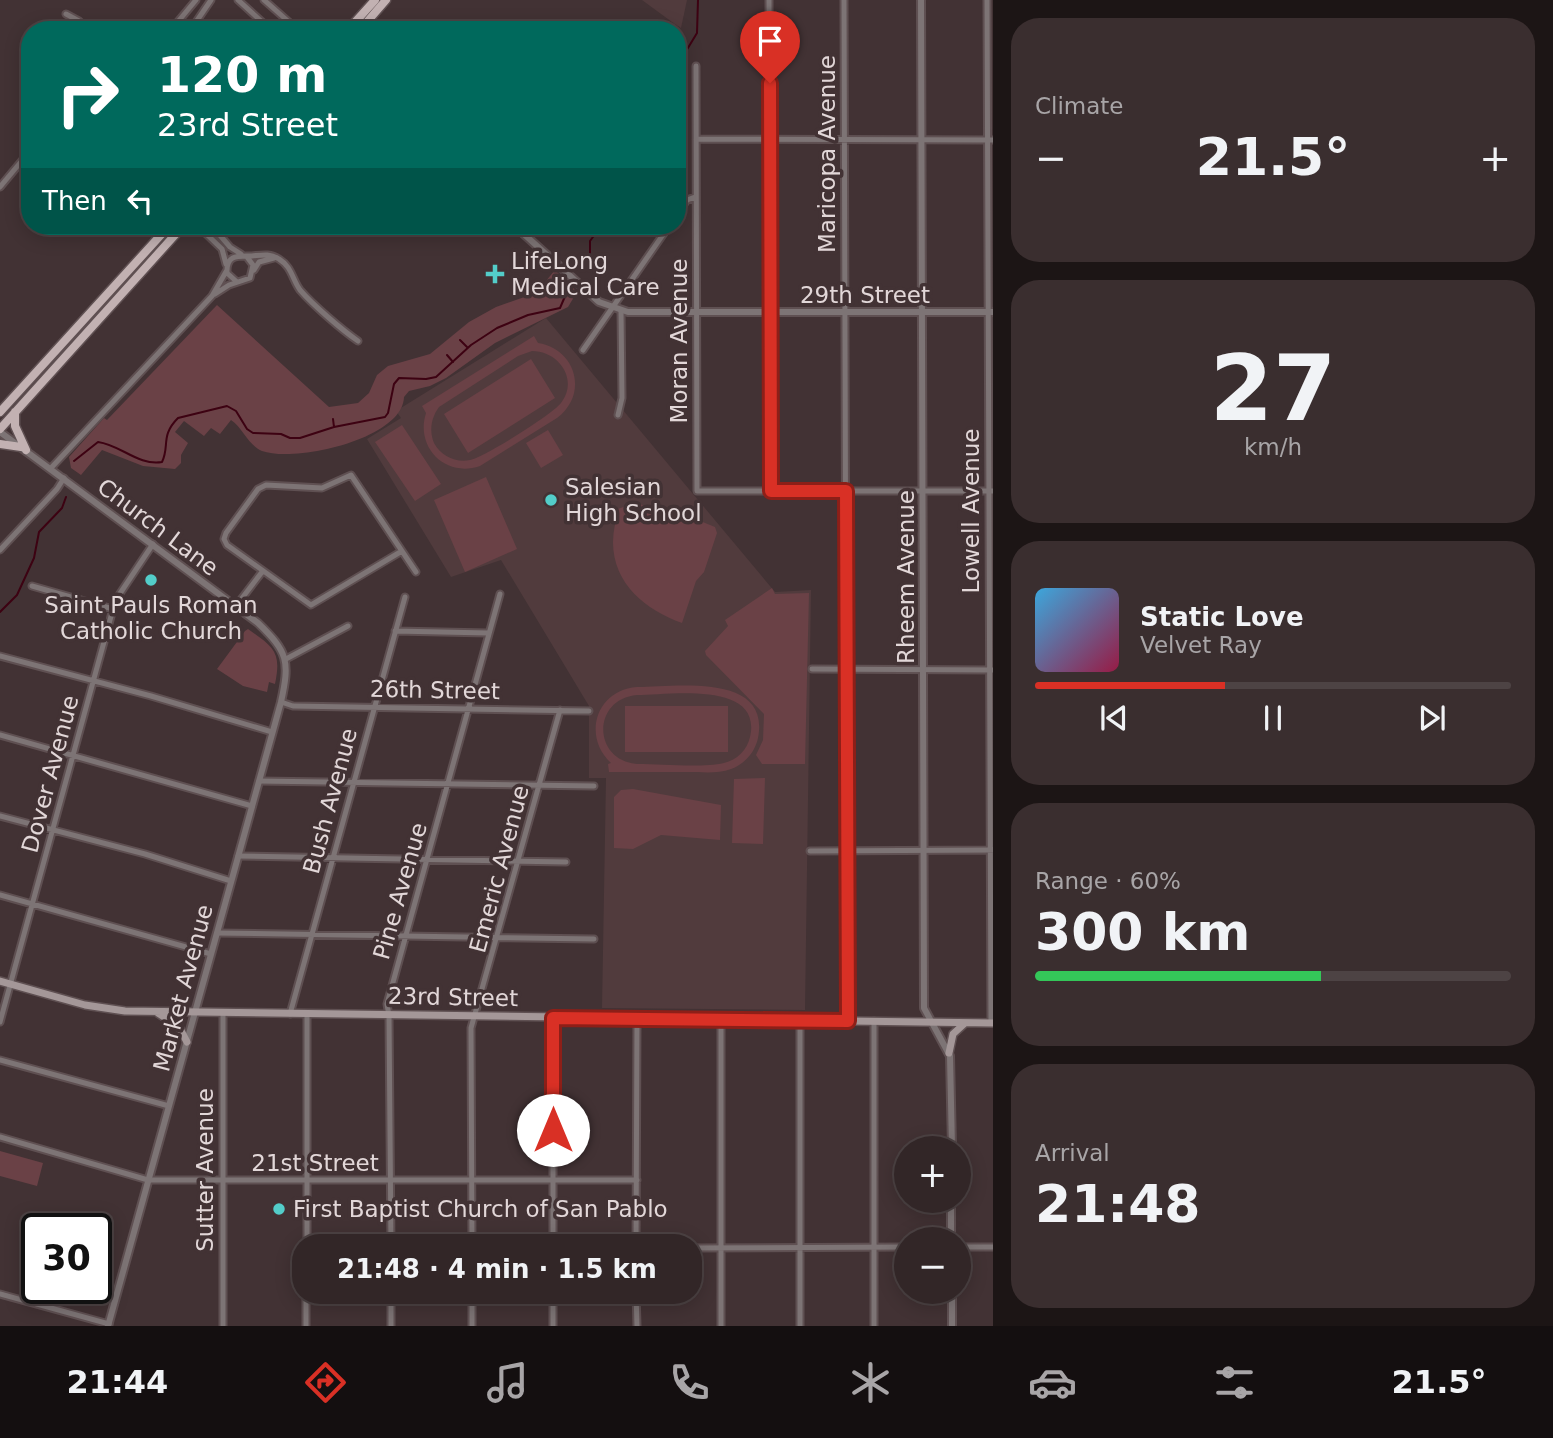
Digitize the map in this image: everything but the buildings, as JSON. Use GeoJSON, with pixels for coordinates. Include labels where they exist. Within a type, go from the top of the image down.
{"type":"FeatureCollection","features":[{"type":"Feature","properties":{"kind":"main road"},"geometry":{"type":"LineString","coordinates":[[356,21],[375,0]]}},
{"type":"Feature","properties":{"kind":"main road"},"geometry":{"type":"LineString","coordinates":[[368,21],[387,0]]}},
{"type":"Feature","properties":{"kind":"main road"},"geometry":{"type":"LineString","coordinates":[[0,412],[161,235]]}},
{"type":"Feature","properties":{"kind":"main road"},"geometry":{"type":"LineString","coordinates":[[0,430],[175,235]]}},
{"type":"Feature","properties":{"kind":"main road"},"geometry":{"type":"LineString","coordinates":[[59,363],[58,359],[74,337],[75,329]]}},
{"type":"Feature","properties":{"kind":"main road"},"geometry":{"type":"LineString","coordinates":[[0,444],[23,448],[15,426],[15,412]]}},
{"type":"Feature","properties":{"kind":"main road","name":"23rd Street"},"geometry":{"type":"LineString","coordinates":[[0,981],[95,1007],[157,1012],[992,1023]]}},
{"type":"Feature","properties":{"kind":"main road"},"geometry":{"type":"LineString","coordinates":[[157,1012],[179,1027],[187,1042]]}},
{"type":"Feature","properties":{"kind":"main road"},"geometry":{"type":"LineString","coordinates":[[949,1053],[953,1034],[965,1023]]}},
{"type":"Feature","properties":{"kind":"street"},"geometry":{"type":"LineString","coordinates":[[197,21],[211,0]]}},
{"type":"Feature","properties":{"kind":"street"},"geometry":{"type":"LineString","coordinates":[[238,0],[261,21]]}},
{"type":"Feature","properties":{"kind":"street"},"geometry":{"type":"LineString","coordinates":[[246,7],[252,0]]}},
{"type":"Feature","properties":{"kind":"street"},"geometry":{"type":"LineString","coordinates":[[264,0],[288,21]]}},
{"type":"Feature","properties":{"kind":"street"},"geometry":{"type":"LineString","coordinates":[[769,0],[771,491],[991,491]]}},
{"type":"Feature","properties":{"kind":"street","name":"Maricopa Avenue"},"geometry":{"type":"LineString","coordinates":[[844,0],[848,1021]]}},
{"type":"Feature","properties":{"kind":"street","name":"Rheem Avenue"},"geometry":{"type":"LineString","coordinates":[[921,0],[924,1008],[949,1053],[952,1067],[951,1136]]}},
{"type":"Feature","properties":{"kind":"street","name":"Lowell Avenue"},"geometry":{"type":"LineString","coordinates":[[987,0],[990,140],[992,1023]]}},
{"type":"Feature","properties":{"kind":"street"},"geometry":{"type":"LineString","coordinates":[[177,21],[192,1]]}},
{"type":"Feature","properties":{"kind":"street"},"geometry":{"type":"LineString","coordinates":[[66,14],[79,21]]}},
{"type":"Feature","properties":{"kind":"street","name":"Moran Avenue"},"geometry":{"type":"LineString","coordinates":[[696,66],[696,491],[771,491]]}},
{"type":"Feature","properties":{"kind":"street"},"geometry":{"type":"LineString","coordinates":[[696,139],[990,140]]}},
{"type":"Feature","properties":{"kind":"street"},"geometry":{"type":"LineString","coordinates":[[0,187],[21,162]]}},
{"type":"Feature","properties":{"kind":"street"},"geometry":{"type":"LineString","coordinates":[[686,201],[695,197]]}},
{"type":"Feature","properties":{"kind":"street"},"geometry":{"type":"LineString","coordinates":[[207,235],[222,249],[230,277],[237,282]]}},
{"type":"Feature","properties":{"kind":"street"},"geometry":{"type":"LineString","coordinates":[[220,235],[230,247],[251,261],[253,270]]}},
{"type":"Feature","properties":{"kind":"street"},"geometry":{"type":"LineString","coordinates":[[525,235],[599,302],[612,308]]}},
{"type":"Feature","properties":{"kind":"street"},"geometry":{"type":"LineString","coordinates":[[583,350],[663,235]]}},
{"type":"Feature","properties":{"kind":"street"},"geometry":{"type":"LineString","coordinates":[[51,468],[212,296],[232,257],[266,254],[277,257],[293,273],[299,288],[358,341]]}},
{"type":"Feature","properties":{"kind":"street"},"geometry":{"type":"LineString","coordinates":[[212,296],[250,278],[259,262],[277,257]]}},
{"type":"Feature","properties":{"kind":"street","name":"29th Street"},"geometry":{"type":"LineString","coordinates":[[612,308],[696,312],[990,312]]}},
{"type":"Feature","properties":{"kind":"street"},"geometry":{"type":"LineString","coordinates":[[618,415],[622,398],[621,310]]}},
{"type":"Feature","properties":{"kind":"street","name":"Church Lane"},"geometry":{"type":"LineString","coordinates":[[0,430],[236,606],[275,639],[286,659]]}},
{"type":"Feature","properties":{"kind":"street"},"geometry":{"type":"LineString","coordinates":[[402,551],[311,605],[262,572],[227,545],[224,539],[258,489],[265,485],[323,488],[351,475],[402,551],[416,572]]}},
{"type":"Feature","properties":{"kind":"street"},"geometry":{"type":"LineString","coordinates":[[0,550],[64,478]]}},
{"type":"Feature","properties":{"kind":"street","name":"Dover Avenue"},"geometry":{"type":"LineString","coordinates":[[0,1022],[113,609],[119,595],[153,544]]}},
{"type":"Feature","properties":{"kind":"street"},"geometry":{"type":"LineString","coordinates":[[236,606],[262,572]]}},
{"type":"Feature","properties":{"kind":"street"},"geometry":{"type":"LineString","coordinates":[[32,586],[113,609]]}},
{"type":"Feature","properties":{"kind":"street","name":"Pine Avenue"},"geometry":{"type":"LineString","coordinates":[[391,1234],[387,1004],[500,594]]}},
{"type":"Feature","properties":{"kind":"street","name":"Bush Avenue"},"geometry":{"type":"LineString","coordinates":[[290,1014],[405,597]]}},
{"type":"Feature","properties":{"kind":"street"},"geometry":{"type":"LineString","coordinates":[[286,659],[348,626]]}},
{"type":"Feature","properties":{"kind":"street"},"geometry":{"type":"LineString","coordinates":[[396,631],[488,632]]}},
{"type":"Feature","properties":{"kind":"street"},"geometry":{"type":"LineString","coordinates":[[0,656],[272,732]]}},
{"type":"Feature","properties":{"kind":"street","name":"Market Avenue"},"geometry":{"type":"LineString","coordinates":[[108,1325],[281,702],[286,659]]}},
{"type":"Feature","properties":{"kind":"street"},"geometry":{"type":"LineString","coordinates":[[812,669],[991,670]]}},
{"type":"Feature","properties":{"kind":"street","name":"26th Street"},"geometry":{"type":"LineString","coordinates":[[281,702],[293,706],[589,710]]}},
{"type":"Feature","properties":{"kind":"street","name":"Emeric Avenue"},"geometry":{"type":"LineString","coordinates":[[471,1234],[471,1028],[560,710]]}},
{"type":"Feature","properties":{"kind":"street"},"geometry":{"type":"LineString","coordinates":[[0,735],[252,806]]}},
{"type":"Feature","properties":{"kind":"street"},"geometry":{"type":"LineString","coordinates":[[259,781],[593,786]]}},
{"type":"Feature","properties":{"kind":"street"},"geometry":{"type":"LineString","coordinates":[[0,816],[231,881]]}},
{"type":"Feature","properties":{"kind":"street"},"geometry":{"type":"LineString","coordinates":[[810,851],[992,850]]}},
{"type":"Feature","properties":{"kind":"street"},"geometry":{"type":"LineString","coordinates":[[238,856],[566,862]]}},
{"type":"Feature","properties":{"kind":"street"},"geometry":{"type":"LineString","coordinates":[[0,895],[211,954]]}},
{"type":"Feature","properties":{"kind":"street"},"geometry":{"type":"LineString","coordinates":[[217,933],[594,939]]}},
{"type":"Feature","properties":{"kind":"street","name":"Sutter Avenue"},"geometry":{"type":"LineString","coordinates":[[223,1013],[223,1326]]}},
{"type":"Feature","properties":{"kind":"street"},"geometry":{"type":"LineString","coordinates":[[307,1014],[307,1234]]}},
{"type":"Feature","properties":{"kind":"street"},"geometry":{"type":"LineString","coordinates":[[553,1018],[553,1234]]}},
{"type":"Feature","properties":{"kind":"street"},"geometry":{"type":"LineString","coordinates":[[636,1234],[637,1018]]}},
{"type":"Feature","properties":{"kind":"street"},"geometry":{"type":"LineString","coordinates":[[721,1020],[721,1326]]}},
{"type":"Feature","properties":{"kind":"street"},"geometry":{"type":"LineString","coordinates":[[800,1021],[800,1326]]}},
{"type":"Feature","properties":{"kind":"street"},"geometry":{"type":"LineString","coordinates":[[874,1021],[874,1326]]}},
{"type":"Feature","properties":{"kind":"street"},"geometry":{"type":"LineString","coordinates":[[0,1060],[169,1106]]}},
{"type":"Feature","properties":{"kind":"street","name":"21st Street"},"geometry":{"type":"LineString","coordinates":[[0,1138],[148,1180],[637,1181]]}},
{"type":"Feature","properties":{"kind":"street"},"geometry":{"type":"LineString","coordinates":[[702,1248],[894,1247]]}},
{"type":"Feature","properties":{"kind":"street"},"geometry":{"type":"LineString","coordinates":[[971,1247],[993,1247]]}},
{"type":"Feature","properties":{"kind":"street"},"geometry":{"type":"LineString","coordinates":[[0,1294],[108,1325]]}},
{"type":"Feature","properties":{"kind":"street"},"geometry":{"type":"LineString","coordinates":[[306,1304],[306,1326]]}},
{"type":"Feature","properties":{"kind":"street"},"geometry":{"type":"LineString","coordinates":[[391,1304],[391,1326]]}},
{"type":"Feature","properties":{"kind":"street"},"geometry":{"type":"LineString","coordinates":[[472,1304],[472,1326]]}},
{"type":"Feature","properties":{"kind":"street"},"geometry":{"type":"LineString","coordinates":[[553,1304],[553,1326]]}},
{"type":"Feature","properties":{"kind":"street"},"geometry":{"type":"LineString","coordinates":[[636,1304],[637,1326]]}},
{"type":"Feature","properties":{"kind":"street"},"geometry":{"type":"LineString","coordinates":[[951,1326],[952,1304]]}},
{"type":"Feature","properties":{"kind":"shaded area"},"geometry":{"type":"Polygon","coordinates":[[[642,0],[687,0],[682,21],[671,21],[642,0]]]}},
{"type":"Feature","properties":{"kind":"shaded area"},"geometry":{"type":"Polygon","coordinates":[[[555,270],[577,292],[568,307],[495,343],[446,378],[430,386],[409,391],[399,412],[386,425],[367,436],[321,450],[278,454],[257,448],[231,420],[220,434],[211,428],[204,436],[184,421],[175,432],[188,443],[181,455],[181,463],[175,469],[143,466],[102,450],[81,475],[71,468],[69,457],[104,418],[107,420],[217,305],[329,407],[358,403],[369,393],[377,375],[388,366],[430,354],[469,322],[496,307],[536,293],[555,270]]]}},
{"type":"Feature","properties":{"kind":"shaded area"},"geometry":{"type":"Polygon","coordinates":[[[546,318],[775,592],[811,590],[805,1010],[602,1008],[606,778],[589,778],[589,706],[501,560],[451,577],[367,439],[401,418],[396,411],[546,318]]]}},
{"type":"Feature","properties":{"kind":"shaded area"},"geometry":{"type":"Polygon","coordinates":[[[534,336],[538,343],[562,354],[574,374],[573,397],[557,418],[480,466],[467,469],[455,468],[445,463],[429,448],[424,426],[426,413],[422,406],[534,336]],[[532,351],[518,356],[439,407],[431,429],[434,443],[441,452],[449,458],[470,460],[502,444],[555,409],[566,394],[567,376],[558,361],[542,352],[532,351]]]}},
{"type":"Feature","properties":{"kind":"shaded area"},"geometry":{"type":"Polygon","coordinates":[[[531,359],[555,398],[468,453],[444,414],[531,359]]]}},
{"type":"Feature","properties":{"kind":"shaded area"},"geometry":{"type":"Polygon","coordinates":[[[402,425],[441,484],[415,501],[375,442],[402,425]]]}},
{"type":"Feature","properties":{"kind":"shaded area"},"geometry":{"type":"Polygon","coordinates":[[[548,430],[563,455],[541,468],[526,443],[548,430]]]}},
{"type":"Feature","properties":{"kind":"shaded area"},"geometry":{"type":"Polygon","coordinates":[[[486,477],[517,549],[465,572],[434,500],[486,477]]]}},
{"type":"Feature","properties":{"kind":"shaded area"},"geometry":{"type":"Polygon","coordinates":[[[636,502],[657,512],[678,512],[715,527],[717,533],[704,572],[696,581],[682,623],[644,603],[625,583],[619,571],[613,542],[618,509],[636,502]]]}},
{"type":"Feature","properties":{"kind":"shaded area"},"geometry":{"type":"Polygon","coordinates":[[[772,588],[775,594],[809,593],[805,764],[762,764],[756,755],[763,740],[764,714],[705,651],[728,626],[725,620],[772,588]]]}},
{"type":"Feature","properties":{"kind":"shaded area"},"geometry":{"type":"Polygon","coordinates":[[[248,629],[274,651],[276,657],[275,684],[269,682],[267,692],[243,686],[217,669],[248,629]]]}},
{"type":"Feature","properties":{"kind":"shaded area"},"geometry":{"type":"Polygon","coordinates":[[[695,686],[735,693],[750,702],[758,717],[757,743],[745,761],[726,771],[609,772],[608,764],[611,763],[597,740],[598,716],[603,705],[623,690],[637,687],[695,686]],[[690,693],[637,695],[622,699],[612,707],[605,718],[605,741],[612,752],[622,760],[637,764],[693,766],[724,763],[741,754],[750,737],[750,719],[742,706],[728,699],[690,693]]]}},
{"type":"Feature","properties":{"kind":"shaded area"},"geometry":{"type":"Polygon","coordinates":[[[625,706],[728,706],[728,752],[625,752],[625,706]]]}},
{"type":"Feature","properties":{"kind":"shaded area"},"geometry":{"type":"Polygon","coordinates":[[[765,778],[763,844],[732,843],[734,779],[765,778]]]}},
{"type":"Feature","properties":{"kind":"shaded area"},"geometry":{"type":"Polygon","coordinates":[[[633,789],[721,805],[720,840],[661,835],[633,849],[614,848],[614,797],[621,790],[633,789]]]}},
{"type":"Feature","properties":{"kind":"shaded area"},"geometry":{"type":"Polygon","coordinates":[[[0,1151],[43,1163],[37,1186],[0,1176],[0,1151]]]}},
{"type":"Feature","properties":{"kind":"waterway"},"geometry":{"type":"LineString","coordinates":[[686,51],[697,33],[698,0]]}},
{"type":"Feature","properties":{"kind":"waterway"},"geometry":{"type":"LineString","coordinates":[[575,266],[590,258],[590,241],[594,235]]}},
{"type":"Feature","properties":{"kind":"waterway"},"geometry":{"type":"LineString","coordinates":[[74,461],[98,442],[145,461],[162,462],[169,430],[178,418],[227,406],[236,411],[247,429],[253,433],[281,434],[290,438],[300,438],[334,427],[385,417],[394,384],[399,378],[436,377],[471,345],[497,328],[528,315],[560,308],[569,287]]}},
{"type":"Feature","properties":{"kind":"waterway"},"geometry":{"type":"LineString","coordinates":[[460,340],[467,347]]}},
{"type":"Feature","properties":{"kind":"waterway"},"geometry":{"type":"LineString","coordinates":[[447,355],[453,362]]}},
{"type":"Feature","properties":{"kind":"waterway"},"geometry":{"type":"LineString","coordinates":[[333,419],[334,427]]}},
{"type":"Feature","properties":{"kind":"waterway"},"geometry":{"type":"LineString","coordinates":[[0,612],[17,595],[34,558],[39,532],[62,508],[66,497]]}},
{"type":"Feature","properties":{"kind":"place","name":"LifeLong Medical Care"},"geometry":{"type":"Point","coordinates":[495,274]}},
{"type":"Feature","properties":{"kind":"place","name":"Salesian High School"},"geometry":{"type":"Point","coordinates":[551,500]}},
{"type":"Feature","properties":{"kind":"place","name":"Saint Pauls Roman Catholic Church"},"geometry":{"type":"Point","coordinates":[151,580]}},
{"type":"Feature","properties":{"kind":"place","name":"First Baptist Church of San Pablo"},"geometry":{"type":"Point","coordinates":[279,1209]}},
{"type":"Feature","properties":{"kind":"route"},"geometry":{"type":"LineString","coordinates":[[553,1130],[553,1018],[848,1021],[846,491],[771,491],[770,83]]}}]}
